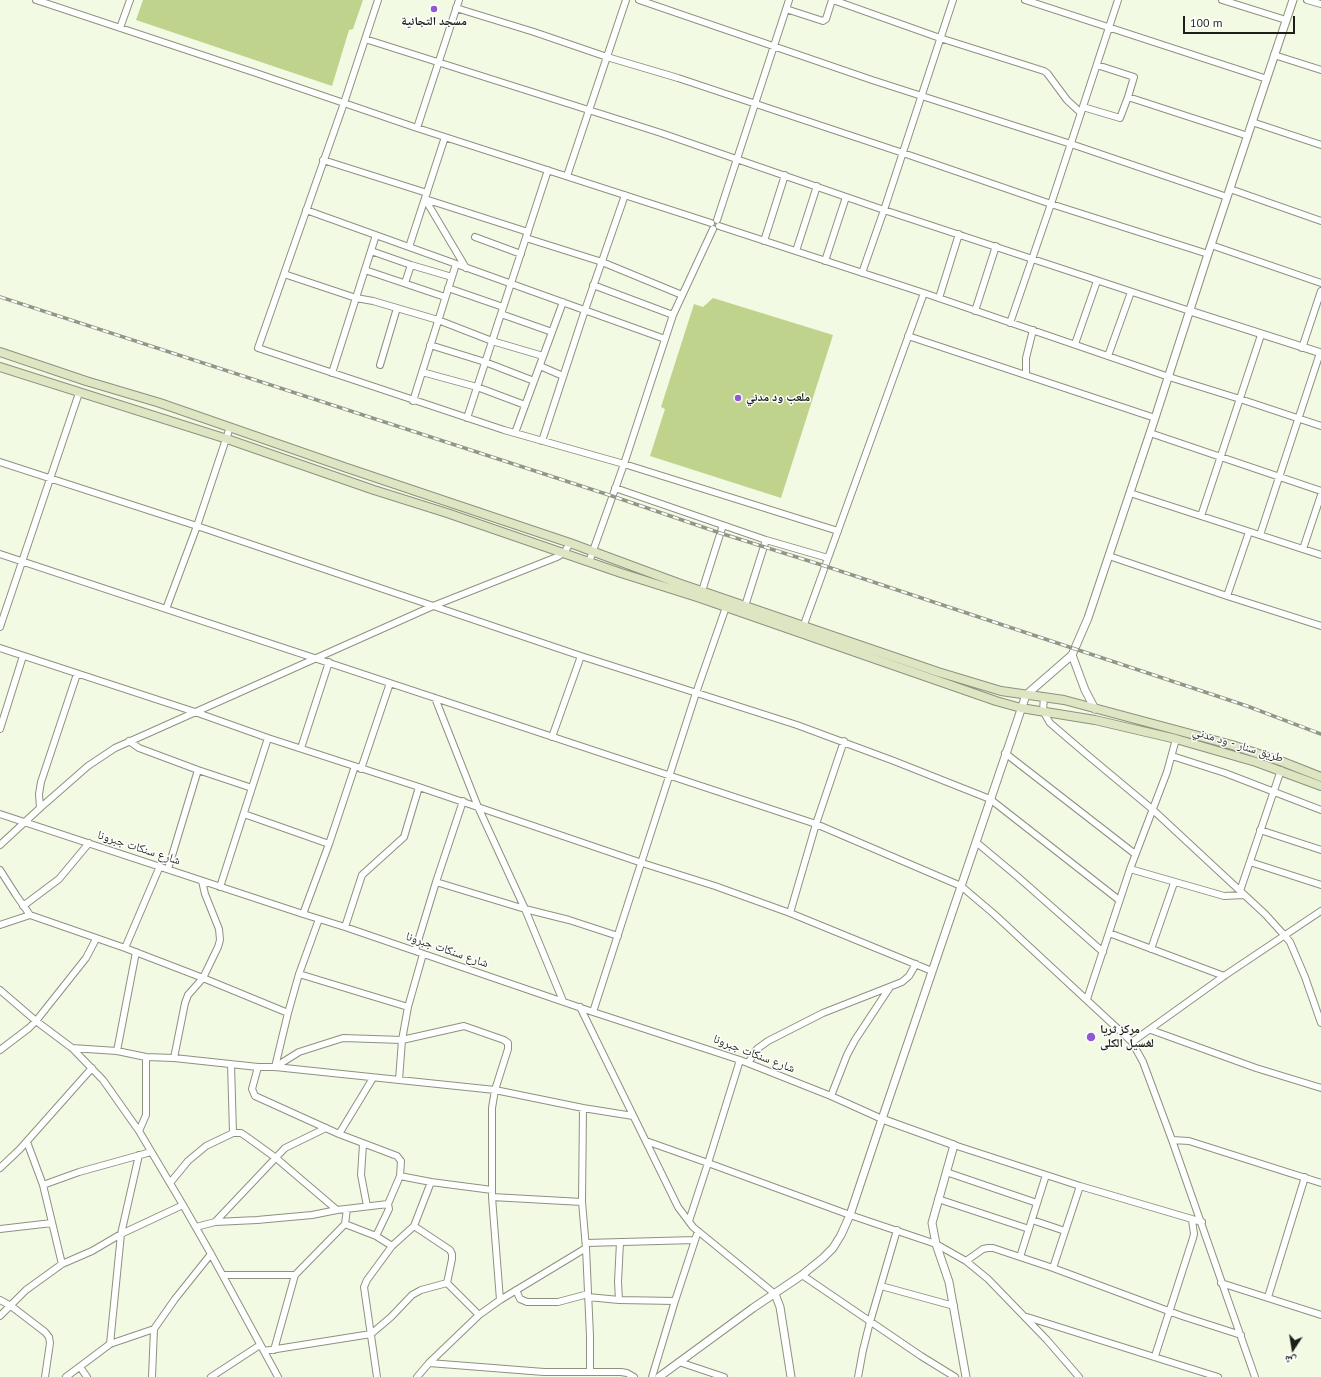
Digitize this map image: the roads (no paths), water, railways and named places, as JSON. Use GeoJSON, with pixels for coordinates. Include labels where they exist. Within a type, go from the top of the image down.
{"type":"FeatureCollection","features":[{"type":"Feature","properties":{"kind":"main road"},"geometry":{"type":"LineString","coordinates":[[0,352],[86,381],[160,403],[570,543],[624,564],[745,606],[802,630]]}},
{"type":"Feature","properties":{"kind":"main road"},"geometry":{"type":"LineString","coordinates":[[0,367],[227,439],[374,490],[564,552],[589,562],[726,607],[802,630]]}},
{"type":"Feature","properties":{"kind":"main road","name":"طريق سنار - ود مدني"},"geometry":{"type":"LineString","coordinates":[[802,630],[1001,691],[1064,700],[1148,724],[1232,745],[1259,753],[1321,777]]}},
{"type":"Feature","properties":{"kind":"main road","name":"طريق سنار - ود مدني"},"geometry":{"type":"LineString","coordinates":[[802,630],[996,701],[1021,708],[1080,717],[1176,739],[1229,753],[1281,770],[1321,786]]}},
{"type":"Feature","properties":{"kind":"street"},"geometry":{"type":"LineString","coordinates":[[36,0],[417,128],[715,224],[939,298],[1169,377],[1321,426]]}},
{"type":"Feature","properties":{"kind":"street"},"geometry":{"type":"LineString","coordinates":[[120,28],[130,0]]}},
{"type":"Feature","properties":{"kind":"street"},"geometry":{"type":"LineString","coordinates":[[378,0],[344,103],[258,348],[413,401],[515,433],[624,464],[838,531]]}},
{"type":"Feature","properties":{"kind":"street"},"geometry":{"type":"LineString","coordinates":[[417,128],[459,0]]}},
{"type":"Feature","properties":{"kind":"street"},"geometry":{"type":"LineString","coordinates":[[566,176],[626,0]]}},
{"type":"Feature","properties":{"kind":"street"},"geometry":{"type":"LineString","coordinates":[[639,0],[1227,197]]}},
{"type":"Feature","properties":{"kind":"street"},"geometry":{"type":"LineString","coordinates":[[589,562],[616,488],[664,339],[673,315],[715,224],[789,0]]}},
{"type":"Feature","properties":{"kind":"street"},"geometry":{"type":"LineString","coordinates":[[786,10],[823,21],[826,19],[832,0],[940,38],[1044,71],[1068,100],[1082,110],[1120,118],[1134,77],[1097,64]]}},
{"type":"Feature","properties":{"kind":"street"},"geometry":{"type":"LineString","coordinates":[[862,273],[953,0]]}},
{"type":"Feature","properties":{"kind":"street"},"geometry":{"type":"LineString","coordinates":[[1026,0],[1267,79]]}},
{"type":"Feature","properties":{"kind":"street"},"geometry":{"type":"LineString","coordinates":[[1010,322],[1051,204],[1118,0]]}},
{"type":"Feature","properties":{"kind":"street"},"geometry":{"type":"LineString","coordinates":[[1222,0],[1240,3],[1286,20]]}},
{"type":"Feature","properties":{"kind":"street"},"geometry":{"type":"LineString","coordinates":[[659,1377],[802,1275],[833,1248],[841,1235],[850,1215],[1005,753],[1026,695],[1072,655],[1088,618],[1169,377],[1292,0]]}},
{"type":"Feature","properties":{"kind":"street"},"geometry":{"type":"LineString","coordinates":[[1307,0],[1321,4]]}},
{"type":"Feature","properties":{"kind":"street"},"geometry":{"type":"LineString","coordinates":[[456,8],[534,32],[607,57],[678,78],[754,105],[903,153],[1051,204],[1208,254]]}},
{"type":"Feature","properties":{"kind":"street"},"geometry":{"type":"LineString","coordinates":[[365,39],[661,133],[884,210],[1261,335],[1320,353],[1260,536]]}},
{"type":"Feature","properties":{"kind":"street"},"geometry":{"type":"LineString","coordinates":[[1274,55],[1321,70]]}},
{"type":"Feature","properties":{"kind":"street"},"geometry":{"type":"LineString","coordinates":[[1128,98],[1248,136]]}},
{"type":"Feature","properties":{"kind":"street"},"geometry":{"type":"LineString","coordinates":[[1252,122],[1321,145]]}},
{"type":"Feature","properties":{"kind":"street"},"geometry":{"type":"LineString","coordinates":[[409,246],[445,137]]}},
{"type":"Feature","properties":{"kind":"street"},"geometry":{"type":"LineString","coordinates":[[323,160],[427,193]]}},
{"type":"Feature","properties":{"kind":"street"},"geometry":{"type":"LineString","coordinates":[[467,418],[548,170]]}},
{"type":"Feature","properties":{"kind":"street"},"geometry":{"type":"LineString","coordinates":[[764,241],[785,175]]}},
{"type":"Feature","properties":{"kind":"street"},"geometry":{"type":"LineString","coordinates":[[796,251],[817,186]]}},
{"type":"Feature","properties":{"kind":"street"},"geometry":{"type":"LineString","coordinates":[[1230,189],[1321,221]]}},
{"type":"Feature","properties":{"kind":"street"},"geometry":{"type":"LineString","coordinates":[[542,441],[625,195]]}},
{"type":"Feature","properties":{"kind":"street"},"geometry":{"type":"LineString","coordinates":[[825,261],[846,197]]}},
{"type":"Feature","properties":{"kind":"street"},"geometry":{"type":"LineString","coordinates":[[425,200],[602,262],[682,295]]}},
{"type":"Feature","properties":{"kind":"street"},"geometry":{"type":"LineString","coordinates":[[425,200],[466,268]]}},
{"type":"Feature","properties":{"kind":"street"},"geometry":{"type":"LineString","coordinates":[[306,210],[664,339]]}},
{"type":"Feature","properties":{"kind":"street"},"geometry":{"type":"LineString","coordinates":[[939,298],[959,234]]}},
{"type":"Feature","properties":{"kind":"street"},"geometry":{"type":"LineString","coordinates":[[332,373],[376,235]]}},
{"type":"Feature","properties":{"kind":"street"},"geometry":{"type":"LineString","coordinates":[[475,237],[521,254]]}},
{"type":"Feature","properties":{"kind":"street"},"geometry":{"type":"LineString","coordinates":[[1211,245],[1321,283]]}},
{"type":"Feature","properties":{"kind":"street"},"geometry":{"type":"LineString","coordinates":[[975,311],[996,246]]}},
{"type":"Feature","properties":{"kind":"street"},"geometry":{"type":"LineString","coordinates":[[374,252],[452,277]]}},
{"type":"Feature","properties":{"kind":"street"},"geometry":{"type":"LineString","coordinates":[[413,401],[456,264]]}},
{"type":"Feature","properties":{"kind":"street"},"geometry":{"type":"LineString","coordinates":[[405,283],[411,265]]}},
{"type":"Feature","properties":{"kind":"street"},"geometry":{"type":"LineString","coordinates":[[365,270],[445,297]]}},
{"type":"Feature","properties":{"kind":"street"},"geometry":{"type":"LineString","coordinates":[[284,274],[356,298],[438,320],[492,341],[543,356]]}},
{"type":"Feature","properties":{"kind":"street"},"geometry":{"type":"LineString","coordinates":[[1075,344],[1097,280]]}},
{"type":"Feature","properties":{"kind":"street"},"geometry":{"type":"LineString","coordinates":[[594,285],[673,315]]}},
{"type":"Feature","properties":{"kind":"street"},"geometry":{"type":"LineString","coordinates":[[448,288],[503,307]]}},
{"type":"Feature","properties":{"kind":"street"},"geometry":{"type":"LineString","coordinates":[[1302,348],[1321,291]]}},
{"type":"Feature","properties":{"kind":"street"},"geometry":{"type":"LineString","coordinates":[[1108,356],[1131,292]]}},
{"type":"Feature","properties":{"kind":"street"},"geometry":{"type":"LineString","coordinates":[[802,630],[924,293]]}},
{"type":"Feature","properties":{"kind":"street"},"geometry":{"type":"LineString","coordinates":[[515,433],[563,302]]}},
{"type":"Feature","properties":{"kind":"street"},"geometry":{"type":"LineString","coordinates":[[380,365],[397,308]]}},
{"type":"Feature","properties":{"kind":"street"},"geometry":{"type":"LineString","coordinates":[[501,314],[552,332]]}},
{"type":"Feature","properties":{"kind":"street"},"geometry":{"type":"LineString","coordinates":[[1026,375],[1026,358],[1033,330]]}},
{"type":"Feature","properties":{"kind":"street"},"geometry":{"type":"LineString","coordinates":[[1201,516],[1261,335]]}},
{"type":"Feature","properties":{"kind":"street"},"geometry":{"type":"LineString","coordinates":[[908,336],[1155,418]]}},
{"type":"Feature","properties":{"kind":"street"},"geometry":{"type":"LineString","coordinates":[[430,345],[485,362],[534,381]]}},
{"type":"Feature","properties":{"kind":"street"},"geometry":{"type":"LineString","coordinates":[[540,366],[563,376]]}},
{"type":"Feature","properties":{"kind":"street"},"geometry":{"type":"LineString","coordinates":[[422,372],[477,387],[525,406]]}},
{"type":"Feature","properties":{"kind":"street"},"geometry":{"type":"LineString","coordinates":[[0,627],[49,478],[79,393]]}},
{"type":"Feature","properties":{"kind":"street"},"geometry":{"type":"LineString","coordinates":[[166,609],[197,526],[230,427]]}},
{"type":"Feature","properties":{"kind":"street"},"geometry":{"type":"LineString","coordinates":[[1150,432],[1221,458],[1321,491]]}},
{"type":"Feature","properties":{"kind":"street"},"geometry":{"type":"LineString","coordinates":[[0,462],[197,526],[581,656],[844,741],[990,799],[1119,900]]}},
{"type":"Feature","properties":{"kind":"street"},"geometry":{"type":"LineString","coordinates":[[616,488],[766,540],[828,558]]}},
{"type":"Feature","properties":{"kind":"street"},"geometry":{"type":"LineString","coordinates":[[1130,493],[1321,555]]}},
{"type":"Feature","properties":{"kind":"street"},"geometry":{"type":"LineString","coordinates":[[1303,549],[1321,495]]}},
{"type":"Feature","properties":{"kind":"street"},"geometry":{"type":"LineString","coordinates":[[702,591],[723,525]]}},
{"type":"Feature","properties":{"kind":"street"},"geometry":{"type":"LineString","coordinates":[[1227,596],[1249,532]]}},
{"type":"Feature","properties":{"kind":"street"},"geometry":{"type":"LineString","coordinates":[[745,606],[766,540]]}},
{"type":"Feature","properties":{"kind":"street"},"geometry":{"type":"LineString","coordinates":[[0,845],[88,766],[115,748],[433,606],[557,557],[564,552],[570,543]]}},
{"type":"Feature","properties":{"kind":"street"},"geometry":{"type":"LineString","coordinates":[[0,554],[816,824],[961,886],[994,914],[1132,1042],[1143,1062],[1172,1140],[1202,1222],[1221,1283],[1255,1377]]}},
{"type":"Feature","properties":{"kind":"street"},"geometry":{"type":"LineString","coordinates":[[1109,556],[1321,626]]}},
{"type":"Feature","properties":{"kind":"street"},"geometry":{"type":"LineString","coordinates":[[593,1012],[642,863],[668,776],[726,607]]}},
{"type":"Feature","properties":{"kind":"street"},"geometry":{"type":"LineString","coordinates":[[0,648],[195,712],[268,738],[463,801],[642,863],[715,886],[790,912],[932,971]]}},
{"type":"Feature","properties":{"kind":"street"},"geometry":{"type":"LineString","coordinates":[[1072,655],[1084,690],[1095,708]]}},
{"type":"Feature","properties":{"kind":"street"},"geometry":{"type":"LineString","coordinates":[[0,726],[23,656]]}},
{"type":"Feature","properties":{"kind":"street"},"geometry":{"type":"LineString","coordinates":[[552,737],[581,656]]}},
{"type":"Feature","properties":{"kind":"street"},"geometry":{"type":"LineString","coordinates":[[301,748],[328,662]]}},
{"type":"Feature","properties":{"kind":"street"},"geometry":{"type":"LineString","coordinates":[[40,808],[39,794],[41,782],[77,674]]}},
{"type":"Feature","properties":{"kind":"street"},"geometry":{"type":"LineString","coordinates":[[303,914],[390,683]]}},
{"type":"Feature","properties":{"kind":"street"},"geometry":{"type":"LineString","coordinates":[[1044,697],[1042,711],[1050,723],[1059,732],[1152,809],[1242,893],[1285,936],[1290,942],[1305,977],[1321,1023]]}},
{"type":"Feature","properties":{"kind":"street"},"geometry":{"type":"LineString","coordinates":[[435,698],[478,807],[526,909],[563,1001]]}},
{"type":"Feature","properties":{"kind":"street"},"geometry":{"type":"LineString","coordinates":[[220,887],[268,738]]}},
{"type":"Feature","properties":{"kind":"street"},"geometry":{"type":"LineString","coordinates":[[1087,999],[1119,900],[1172,756],[1176,739]]}},
{"type":"Feature","properties":{"kind":"street"},"geometry":{"type":"LineString","coordinates":[[129,741],[139,748],[252,788]]}},
{"type":"Feature","properties":{"kind":"street"},"geometry":{"type":"LineString","coordinates":[[790,912],[816,824],[844,741]]}},
{"type":"Feature","properties":{"kind":"street"},"geometry":{"type":"LineString","coordinates":[[1005,753],[1135,854]]}},
{"type":"Feature","properties":{"kind":"street"},"geometry":{"type":"LineString","coordinates":[[1172,756],[1225,773],[1321,810]]}},
{"type":"Feature","properties":{"kind":"street"},"geometry":{"type":"LineString","coordinates":[[168,869],[198,770]]}},
{"type":"Feature","properties":{"kind":"street"},"geometry":{"type":"LineString","coordinates":[[1242,893],[1260,830],[1281,770]]}},
{"type":"Feature","properties":{"kind":"street"},"geometry":{"type":"LineString","coordinates":[[345,926],[362,875],[404,838],[419,787]]}},
{"type":"Feature","properties":{"kind":"street"},"geometry":{"type":"LineString","coordinates":[[415,951],[463,801]]}},
{"type":"Feature","properties":{"kind":"street","name":"شارع سنكات جبرونا"},"geometry":{"type":"LineString","coordinates":[[0,814],[303,914],[345,926],[593,1012],[740,1060],[831,1096],[882,1119]]}},
{"type":"Feature","properties":{"kind":"street"},"geometry":{"type":"LineString","coordinates":[[244,814],[329,844]]}},
{"type":"Feature","properties":{"kind":"street"},"geometry":{"type":"LineString","coordinates":[[1260,830],[1321,850]]}},
{"type":"Feature","properties":{"kind":"street"},"geometry":{"type":"LineString","coordinates":[[976,842],[1103,952]]}},
{"type":"Feature","properties":{"kind":"street"},"geometry":{"type":"LineString","coordinates":[[23,906],[59,879],[89,843]]}},
{"type":"Feature","properties":{"kind":"street"},"geometry":{"type":"LineString","coordinates":[[1250,862],[1321,885]]}},
{"type":"Feature","properties":{"kind":"street"},"geometry":{"type":"LineString","coordinates":[[125,948],[160,866]]}},
{"type":"Feature","properties":{"kind":"street"},"geometry":{"type":"LineString","coordinates":[[1130,869],[1174,883],[1224,896],[1242,893]]}},
{"type":"Feature","properties":{"kind":"street"},"geometry":{"type":"LineString","coordinates":[[0,870],[30,915],[136,952],[288,1013]]}},
{"type":"Feature","properties":{"kind":"street"},"geometry":{"type":"LineString","coordinates":[[174,1058],[188,995],[203,978],[220,940],[219,929],[205,894],[202,881]]}},
{"type":"Feature","properties":{"kind":"street"},"geometry":{"type":"LineString","coordinates":[[436,882],[526,909],[569,920],[618,936]]}},
{"type":"Feature","properties":{"kind":"street"},"geometry":{"type":"LineString","coordinates":[[1151,949],[1174,883]]}},
{"type":"Feature","properties":{"kind":"street"},"geometry":{"type":"LineString","coordinates":[[1132,1042],[1151,1030],[1224,976],[1285,936],[1318,917],[1321,911]]}},
{"type":"Feature","properties":{"kind":"street"},"geometry":{"type":"LineString","coordinates":[[0,925],[30,915]]}},
{"type":"Feature","properties":{"kind":"street"},"geometry":{"type":"LineString","coordinates":[[275,1067],[299,974],[319,919]]}},
{"type":"Feature","properties":{"kind":"street"},"geometry":{"type":"LineString","coordinates":[[1109,933],[1224,976]]}},
{"type":"Feature","properties":{"kind":"street"},"geometry":{"type":"LineString","coordinates":[[0,1050],[36,1021],[89,954],[96,939]]}},
{"type":"Feature","properties":{"kind":"street"},"geometry":{"type":"LineString","coordinates":[[117,1051],[136,952]]}},
{"type":"Feature","properties":{"kind":"street"},"geometry":{"type":"LineString","coordinates":[[399,1080],[402,1040],[408,1007],[423,954]]}},
{"type":"Feature","properties":{"kind":"street"},"geometry":{"type":"LineString","coordinates":[[748,1063],[757,1049],[768,1041],[824,1013],[890,987],[906,979],[916,964]]}},
{"type":"Feature","properties":{"kind":"street"},"geometry":{"type":"LineString","coordinates":[[299,974],[408,1007]]}},
{"type":"Feature","properties":{"kind":"street"},"geometry":{"type":"LineString","coordinates":[[831,1096],[847,1055],[855,1040],[890,987]]}},
{"type":"Feature","properties":{"kind":"street"},"geometry":{"type":"LineString","coordinates":[[0,990],[36,1021],[72,1048],[104,1080],[139,1131],[150,1152],[170,1182],[212,1254],[278,1377]]}},
{"type":"Feature","properties":{"kind":"street"},"geometry":{"type":"LineString","coordinates":[[580,1007],[678,1207],[688,1221],[698,1231],[775,1294],[780,1307],[790,1377]]}},
{"type":"Feature","properties":{"kind":"street"},"geometry":{"type":"LineString","coordinates":[[275,1067],[299,1052],[344,1038],[402,1040],[464,1026],[504,1040],[508,1043],[508,1049],[495,1090],[492,1108],[492,1197],[500,1300]]}},
{"type":"Feature","properties":{"kind":"street"},"geometry":{"type":"LineString","coordinates":[[1151,1030],[1256,1068],[1321,1088]]}},
{"type":"Feature","properties":{"kind":"street"},"geometry":{"type":"LineString","coordinates":[[72,1048],[117,1051],[146,1057],[174,1058],[258,1067],[275,1067],[495,1090],[583,1108],[633,1116]]}},
{"type":"Feature","properties":{"kind":"street"},"geometry":{"type":"LineString","coordinates":[[139,1131],[146,1115],[146,1057]]}},
{"type":"Feature","properties":{"kind":"street"},"geometry":{"type":"LineString","coordinates":[[688,1221],[708,1163],[740,1060]]}},
{"type":"Feature","properties":{"kind":"street"},"geometry":{"type":"LineString","coordinates":[[231,1064],[233,1132]]}},
{"type":"Feature","properties":{"kind":"street"},"geometry":{"type":"LineString","coordinates":[[258,1067],[252,1089],[255,1096],[339,1134],[397,1156],[401,1161],[400,1176],[376,1236]]}},
{"type":"Feature","properties":{"kind":"street"},"geometry":{"type":"LineString","coordinates":[[0,1168],[27,1142],[92,1068]]}},
{"type":"Feature","properties":{"kind":"street"},"geometry":{"type":"LineString","coordinates":[[339,1134],[373,1078]]}},
{"type":"Feature","properties":{"kind":"street"},"geometry":{"type":"LineString","coordinates":[[583,1108],[582,1202],[586,1246],[590,1372]]}},
{"type":"Feature","properties":{"kind":"street"},"geometry":{"type":"LineString","coordinates":[[882,1119],[1046,1176],[1202,1222]]}},
{"type":"Feature","properties":{"kind":"street"},"geometry":{"type":"LineString","coordinates":[[215,1222],[285,1148],[326,1128]]}},
{"type":"Feature","properties":{"kind":"street"},"geometry":{"type":"LineString","coordinates":[[170,1182],[188,1161],[200,1150],[212,1142],[233,1132],[247,1137],[276,1158],[337,1210]]}},
{"type":"Feature","properties":{"kind":"street"},"geometry":{"type":"LineString","coordinates":[[1172,1140],[1189,1141],[1321,1182]]}},
{"type":"Feature","properties":{"kind":"street"},"geometry":{"type":"LineString","coordinates":[[646,1141],[850,1215],[936,1244],[966,1261],[988,1279],[1025,1316],[1079,1377]]}},
{"type":"Feature","properties":{"kind":"street"},"geometry":{"type":"LineString","coordinates":[[27,1142],[43,1185],[62,1264]]}},
{"type":"Feature","properties":{"kind":"street"},"geometry":{"type":"LineString","coordinates":[[363,1144],[361,1175],[367,1206]]}},
{"type":"Feature","properties":{"kind":"street"},"geometry":{"type":"LineString","coordinates":[[954,1145],[932,1223],[936,1244],[945,1269],[954,1306],[966,1377]]}},
{"type":"Feature","properties":{"kind":"street"},"geometry":{"type":"LineString","coordinates":[[43,1185],[79,1172],[150,1152]]}},
{"type":"Feature","properties":{"kind":"street"},"geometry":{"type":"LineString","coordinates":[[110,1344],[121,1234],[139,1155]]}},
{"type":"Feature","properties":{"kind":"street"},"geometry":{"type":"LineString","coordinates":[[946,1172],[1038,1203]]}},
{"type":"Feature","properties":{"kind":"street"},"geometry":{"type":"LineString","coordinates":[[400,1176],[431,1182],[492,1190]]}},
{"type":"Feature","properties":{"kind":"street"},"geometry":{"type":"LineString","coordinates":[[1020,1257],[1046,1176]]}},
{"type":"Feature","properties":{"kind":"street"},"geometry":{"type":"LineString","coordinates":[[1268,1297],[1305,1177]]}},
{"type":"Feature","properties":{"kind":"street"},"geometry":{"type":"LineString","coordinates":[[377,1377],[364,1287],[367,1280],[392,1246],[414,1226],[431,1182]]}},
{"type":"Feature","properties":{"kind":"street"},"geometry":{"type":"LineString","coordinates":[[1053,1268],[1080,1186]]}},
{"type":"Feature","properties":{"kind":"street"},"geometry":{"type":"LineString","coordinates":[[492,1197],[582,1202]]}},
{"type":"Feature","properties":{"kind":"street"},"geometry":{"type":"LineString","coordinates":[[938,1199],[1029,1229]]}},
{"type":"Feature","properties":{"kind":"street"},"geometry":{"type":"LineString","coordinates":[[196,1227],[215,1222],[312,1215],[337,1210],[388,1204]]}},
{"type":"Feature","properties":{"kind":"street"},"geometry":{"type":"LineString","coordinates":[[0,1316],[26,1290],[62,1264],[92,1251],[121,1234],[183,1205]]}},
{"type":"Feature","properties":{"kind":"street"},"geometry":{"type":"LineString","coordinates":[[274,1350],[295,1275],[345,1224],[347,1209]]}},
{"type":"Feature","properties":{"kind":"street"},"geometry":{"type":"LineString","coordinates":[[1032,1220],[1065,1231]]}},
{"type":"Feature","properties":{"kind":"street"},"geometry":{"type":"LineString","coordinates":[[1155,1356],[1193,1238],[1194,1234],[1192,1220]]}},
{"type":"Feature","properties":{"kind":"street"},"geometry":{"type":"LineString","coordinates":[[0,1229],[52,1222]]}},
{"type":"Feature","properties":{"kind":"street"},"geometry":{"type":"LineString","coordinates":[[345,1224],[376,1236],[392,1246]]}},
{"type":"Feature","properties":{"kind":"street"},"geometry":{"type":"LineString","coordinates":[[414,1226],[450,1250],[452,1259],[447,1283]]}},
{"type":"Feature","properties":{"kind":"street"},"geometry":{"type":"LineString","coordinates":[[858,1377],[870,1322],[897,1230]]}},
{"type":"Feature","properties":{"kind":"street"},"geometry":{"type":"LineString","coordinates":[[652,1377],[698,1231]]}},
{"type":"Feature","properties":{"kind":"street"},"geometry":{"type":"LineString","coordinates":[[417,1377],[429,1363],[479,1315],[500,1300],[586,1246],[620,1242],[695,1240]]}},
{"type":"Feature","properties":{"kind":"street"},"geometry":{"type":"LineString","coordinates":[[619,1300],[618,1282],[620,1242]]}},
{"type":"Feature","properties":{"kind":"street"},"geometry":{"type":"LineString","coordinates":[[966,1261],[983,1249],[994,1248],[1241,1335]]}},
{"type":"Feature","properties":{"kind":"street"},"geometry":{"type":"LineString","coordinates":[[152,1377],[154,1329],[175,1299],[212,1254]]}},
{"type":"Feature","properties":{"kind":"street"},"geometry":{"type":"LineString","coordinates":[[223,1275],[295,1275]]}},
{"type":"Feature","properties":{"kind":"street"},"geometry":{"type":"LineString","coordinates":[[802,1275],[870,1322],[955,1377]]}},
{"type":"Feature","properties":{"kind":"street"},"geometry":{"type":"LineString","coordinates":[[447,1283],[479,1315]]}},
{"type":"Feature","properties":{"kind":"street"},"geometry":{"type":"LineString","coordinates":[[264,1351],[371,1334],[391,1317],[412,1295],[447,1283]]}},
{"type":"Feature","properties":{"kind":"street"},"geometry":{"type":"LineString","coordinates":[[1221,1283],[1321,1314]]}},
{"type":"Feature","properties":{"kind":"street"},"geometry":{"type":"LineString","coordinates":[[881,1286],[954,1306]]}},
{"type":"Feature","properties":{"kind":"street"},"geometry":{"type":"LineString","coordinates":[[516,1290],[520,1299],[527,1302],[558,1302],[588,1295],[619,1300],[675,1301]]}},
{"type":"Feature","properties":{"kind":"street"},"geometry":{"type":"LineString","coordinates":[[0,1300],[11,1306],[45,1332],[49,1337],[50,1343],[45,1377]]}},
{"type":"Feature","properties":{"kind":"street"},"geometry":{"type":"LineString","coordinates":[[1025,1316],[1218,1377]]}},
{"type":"Feature","properties":{"kind":"street"},"geometry":{"type":"LineString","coordinates":[[66,1377],[110,1344],[154,1329]]}},
{"type":"Feature","properties":{"kind":"street"},"geometry":{"type":"LineString","coordinates":[[211,1377],[260,1345]]}},
{"type":"Feature","properties":{"kind":"street"},"geometry":{"type":"LineString","coordinates":[[679,1362],[724,1377]]}},
{"type":"Feature","properties":{"kind":"street"},"geometry":{"type":"LineString","coordinates":[[429,1363],[544,1372],[627,1373],[634,1377]]}},
{"type":"Feature","properties":{"kind":"street"},"geometry":{"type":"LineString","coordinates":[[80,1367],[87,1377]]}},
{"type":"Feature","properties":{"kind":"railway"},"geometry":{"type":"LineString","coordinates":[[0,297],[825,566],[1247,706],[1321,734]]}},
{"type":"Feature","properties":{"kind":"place","name":"مسجد التجانية"},"geometry":{"type":"Point","coordinates":[434,9]}},
{"type":"Feature","properties":{"kind":"place","name":"ملعب ود مدني"},"geometry":{"type":"Point","coordinates":[738,398]}},
{"type":"Feature","properties":{"kind":"place","name":"مركز ثريا لغسيل الكلى"},"geometry":{"type":"Point","coordinates":[1091,1037]}}]}
